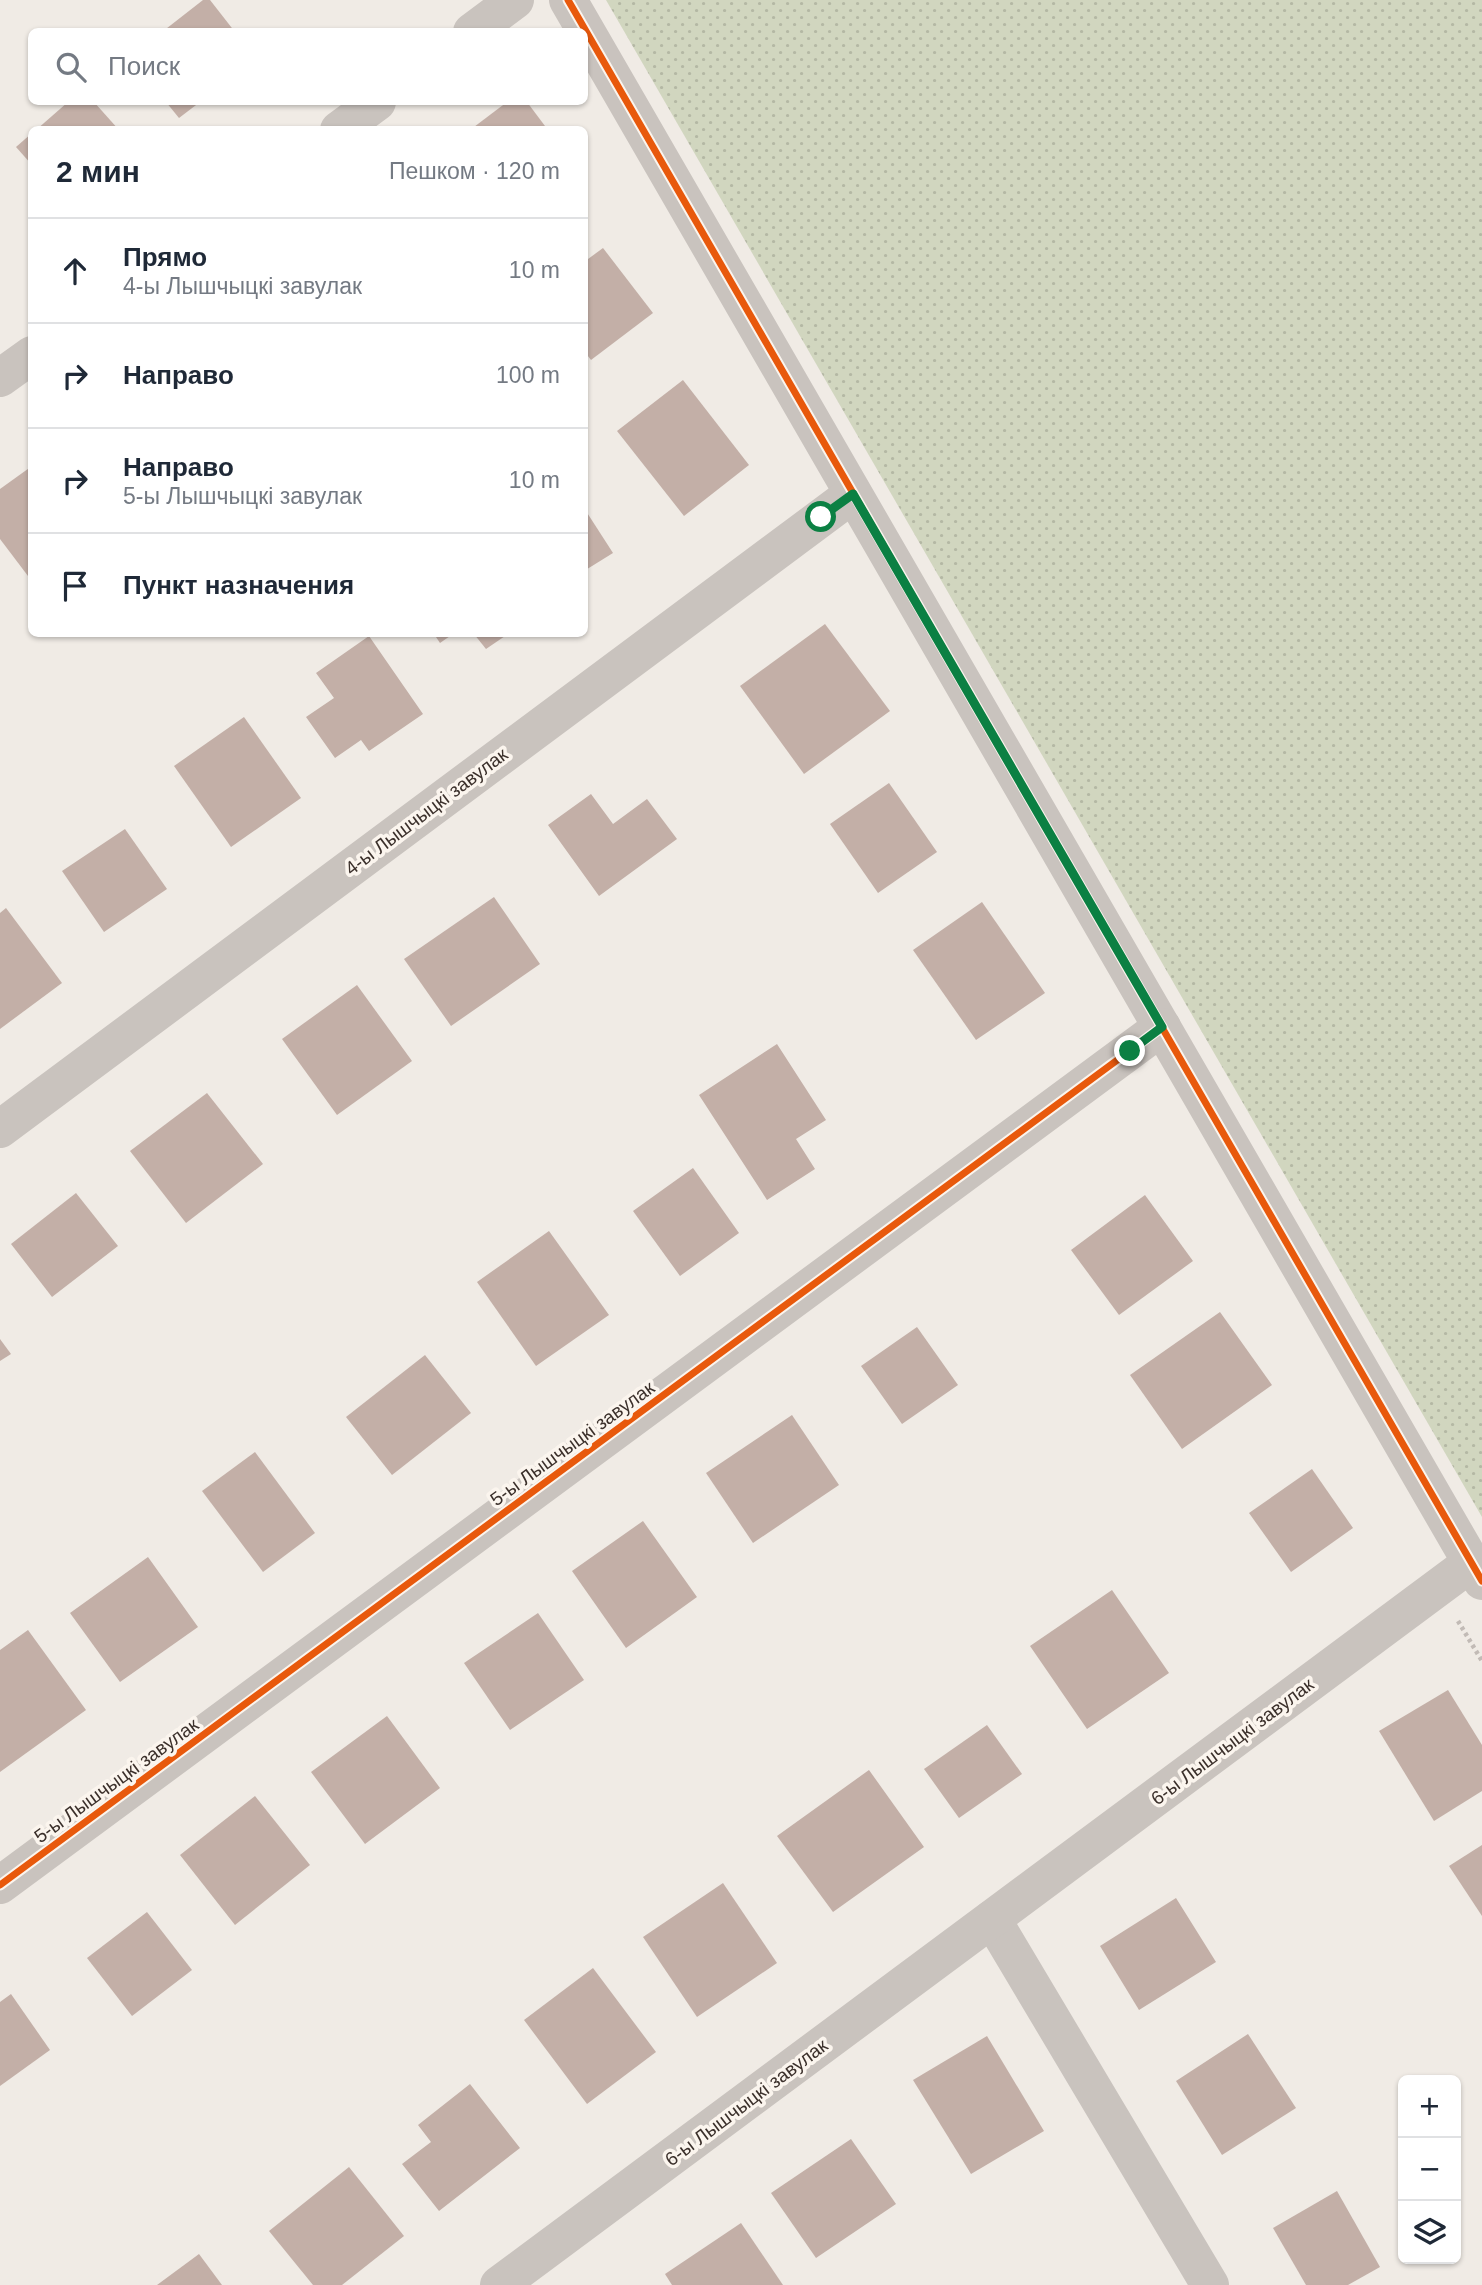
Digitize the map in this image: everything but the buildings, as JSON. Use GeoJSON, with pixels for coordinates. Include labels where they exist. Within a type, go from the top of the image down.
{"type":"FeatureCollection","features":[{"type":"Feature","properties":{"kind":"street"},"geometry":{"type":"LineString","coordinates":[[477,28],[515,0]]}},
{"type":"Feature","properties":{"kind":"street"},"geometry":{"type":"LineString","coordinates":[[568,0],[584,28]]}},
{"type":"Feature","properties":{"kind":"street"},"geometry":{"type":"LineString","coordinates":[[588,35],[1477,1572]]}},
{"type":"Feature","properties":{"kind":"street"},"geometry":{"type":"LineString","coordinates":[[344,126],[373,105]]}},
{"type":"Feature","properties":{"kind":"street"},"geometry":{"type":"LineString","coordinates":[[0,378],[28,358]]}},
{"type":"Feature","properties":{"kind":"street","name":"4-ы Лышчыцкі завулак"},"geometry":{"type":"LineString","coordinates":[[0,1129],[853,494]]}},
{"type":"Feature","properties":{"kind":"street","name":"5-ы Лышчыцкі завулак"},"geometry":{"type":"LineString","coordinates":[[0,1885],[1162,1027]]}},
{"type":"Feature","properties":{"kind":"street","name":"6-ы Лышчыцкі завулак"},"geometry":{"type":"LineString","coordinates":[[499,2285],[992,1919],[1477,1572]]}},
{"type":"Feature","properties":{"kind":"street"},"geometry":{"type":"LineString","coordinates":[[992,1919],[1210,2285]]}},
{"type":"Feature","properties":{"kind":"green space"},"geometry":{"type":"Polygon","coordinates":[[[606,0],[1482,0],[1482,1517],[606,0]]]}},
{"type":"Feature","properties":{"kind":"cycle path"},"geometry":{"type":"LineString","coordinates":[[568,0],[584,28]]}},
{"type":"Feature","properties":{"kind":"cycle path"},"geometry":{"type":"LineString","coordinates":[[588,35],[1482,1581]]}},
{"type":"Feature","properties":{"kind":"cycle path"},"geometry":{"type":"LineString","coordinates":[[0,1885],[1162,1027]]}},
{"type":"Feature","properties":{"kind":"route"},"geometry":{"type":"LineString","coordinates":[[821,517],[853,494],[1162,1027],[1130,1051]]}}]}
